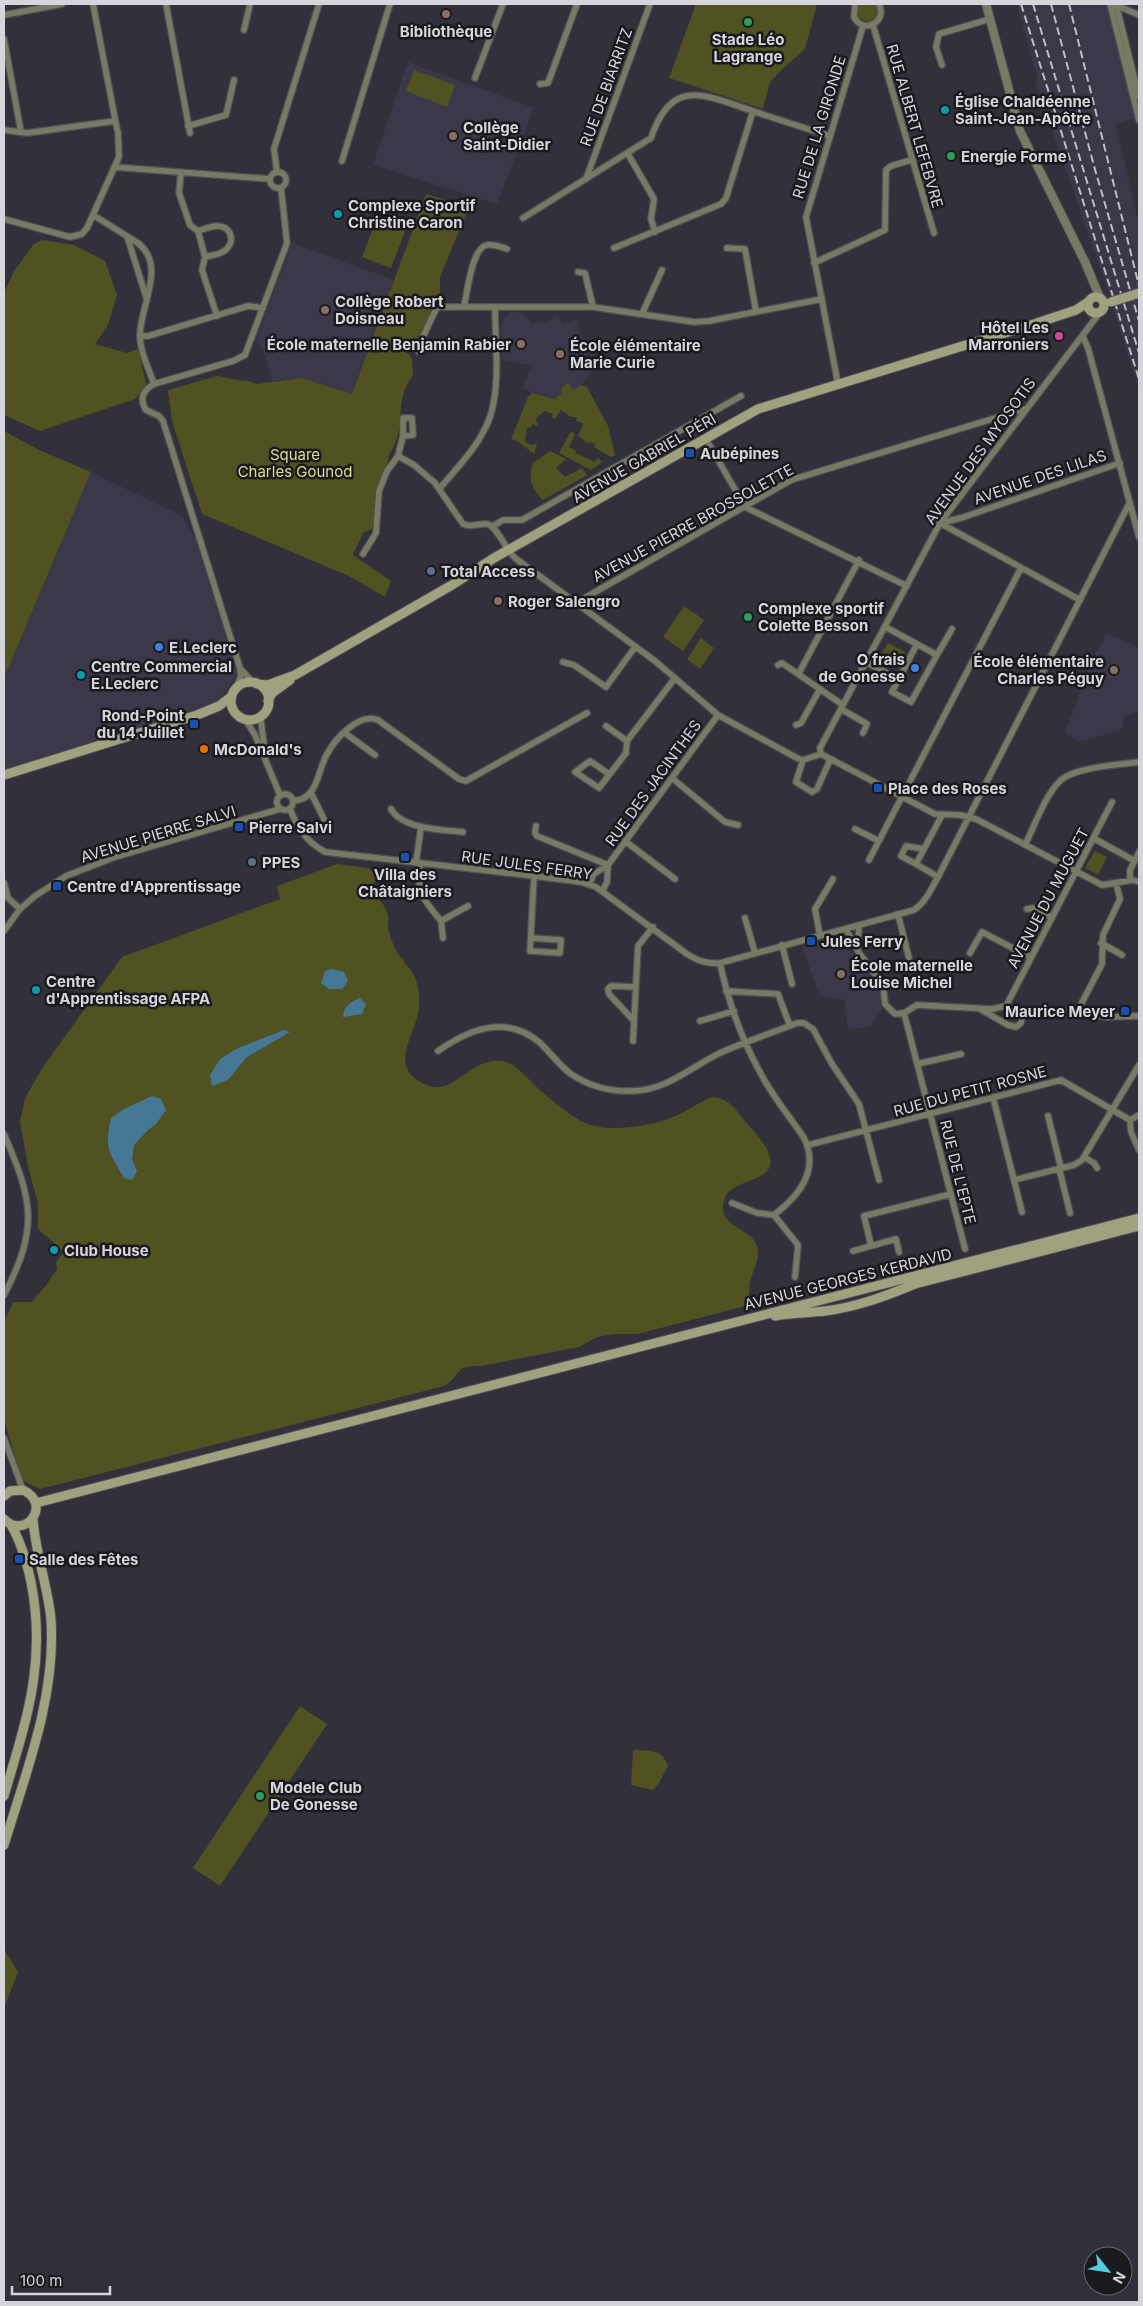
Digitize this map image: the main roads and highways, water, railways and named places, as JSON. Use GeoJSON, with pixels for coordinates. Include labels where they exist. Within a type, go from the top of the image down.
{"type":"FeatureCollection","features":[{"type":"Feature","properties":{"kind":"main road","name":"AVENUE GABRIEL PÉRI"},"geometry":{"type":"LineString","coordinates":[[1032,325],[1057,321],[1139,293]]}},
{"type":"Feature","properties":{"kind":"main road","name":"AVENUE GABRIEL PÉRI"},"geometry":{"type":"LineString","coordinates":[[268,701],[272,693],[295,675],[758,409],[1032,325],[1076,310],[1089,301],[1100,307]]}},
{"type":"Feature","properties":{"kind":"main road","name":"AVENUE GABRIEL PÉRI"},"geometry":{"type":"LineString","coordinates":[[255,684],[268,685],[295,675]]}},
{"type":"Feature","properties":{"kind":"main road"},"geometry":{"type":"LineString","coordinates":[[4,774],[197,715],[219,706],[246,683],[255,684],[265,691],[268,701],[262,715],[256,719],[241,717],[225,710],[197,715]]}},
{"type":"Feature","properties":{"kind":"main road"},"geometry":{"type":"LineString","coordinates":[[233,693],[232,709],[241,717]]}},
{"type":"Feature","properties":{"kind":"main road","name":"AVENUE GEORGES KERDAVID"},"geometry":{"type":"LineString","coordinates":[[735,1322],[1139,1218]]}},
{"type":"Feature","properties":{"kind":"main road","name":"AVENUE GEORGES KERDAVID"},"geometry":{"type":"LineString","coordinates":[[735,1322],[855,1306],[915,1284],[1139,1226]]}},
{"type":"Feature","properties":{"kind":"main road"},"geometry":{"type":"LineString","coordinates":[[36,1503],[735,1322]]}},
{"type":"Feature","properties":{"kind":"main road"},"geometry":{"type":"LineString","coordinates":[[4,1496],[10,1491],[23,1490],[33,1497],[36,1503],[37,1508],[33,1519],[51,1618],[50,1679],[36,1737],[4,1845]]}},
{"type":"Feature","properties":{"kind":"main road"},"geometry":{"type":"LineString","coordinates":[[7,1522],[23,1526],[33,1519]]}},
{"type":"Feature","properties":{"kind":"main road"},"geometry":{"type":"LineString","coordinates":[[4,1796],[34,1689],[38,1640],[35,1604],[29,1575],[18,1537],[7,1522]]}},
{"type":"Feature","properties":{"kind":"water"},"geometry":{"type":"Polygon","coordinates":[[[331,969],[344,972],[348,981],[342,989],[329,989],[321,983],[325,971],[331,969]]]}},
{"type":"Feature","properties":{"kind":"water"},"geometry":{"type":"Polygon","coordinates":[[[360,998],[366,1004],[362,1014],[343,1017],[346,1007],[360,998]]]}},
{"type":"Feature","properties":{"kind":"water"},"geometry":{"type":"Polygon","coordinates":[[[284,1030],[290,1032],[247,1057],[228,1080],[212,1086],[210,1075],[220,1059],[238,1048],[284,1030]]]}},
{"type":"Feature","properties":{"kind":"water"},"geometry":{"type":"Polygon","coordinates":[[[152,1096],[161,1099],[166,1110],[156,1124],[134,1145],[132,1159],[137,1171],[132,1180],[124,1178],[109,1150],[108,1137],[111,1118],[124,1109],[152,1096]]]}},
{"type":"Feature","properties":{"kind":"railway"},"geometry":{"type":"LineString","coordinates":[[1021,4],[1139,379]]}},
{"type":"Feature","properties":{"kind":"railway"},"geometry":{"type":"LineString","coordinates":[[1033,4],[1139,353]]}},
{"type":"Feature","properties":{"kind":"railway"},"geometry":{"type":"LineString","coordinates":[[1051,4],[1094,166],[1139,321]]}},
{"type":"Feature","properties":{"kind":"railway"},"geometry":{"type":"LineString","coordinates":[[1069,4],[1139,286]]}},
{"type":"Feature","properties":{"kind":"place","name":"Bibliothèque"},"geometry":{"type":"Point","coordinates":[446,14]}},
{"type":"Feature","properties":{"kind":"place","name":"Stade Léo Lagrange"},"geometry":{"type":"Point","coordinates":[748,22]}},
{"type":"Feature","properties":{"kind":"place","name":"Église Chaldéenne Saint-Jean-Apôtre"},"geometry":{"type":"Point","coordinates":[945,110]}},
{"type":"Feature","properties":{"kind":"place","name":"Collège Saint-Didier"},"geometry":{"type":"Point","coordinates":[453,136]}},
{"type":"Feature","properties":{"kind":"place","name":"Energie Forme"},"geometry":{"type":"Point","coordinates":[951,156]}},
{"type":"Feature","properties":{"kind":"place","name":"Complexe Sportif Christine Caron"},"geometry":{"type":"Point","coordinates":[338,214]}},
{"type":"Feature","properties":{"kind":"place","name":"Collège Robert Doisneau"},"geometry":{"type":"Point","coordinates":[325,310]}},
{"type":"Feature","properties":{"kind":"place","name":"Hôtel Les Marroniers"},"geometry":{"type":"Point","coordinates":[1059,336]}},
{"type":"Feature","properties":{"kind":"place","name":"École maternelle Benjamin Rabier"},"geometry":{"type":"Point","coordinates":[521,344]}},
{"type":"Feature","properties":{"kind":"place","name":"École élémentaire Marie Curie"},"geometry":{"type":"Point","coordinates":[560,354]}},
{"type":"Feature","properties":{"kind":"place","name":"Aubépines"},"geometry":{"type":"Point","coordinates":[690,453]}},
{"type":"Feature","properties":{"kind":"place","name":"Total Access"},"geometry":{"type":"Point","coordinates":[431,571]}},
{"type":"Feature","properties":{"kind":"place","name":"Roger Salengro"},"geometry":{"type":"Point","coordinates":[498,601]}},
{"type":"Feature","properties":{"kind":"place","name":"Complexe sportif Colette Besson"},"geometry":{"type":"Point","coordinates":[748,617]}},
{"type":"Feature","properties":{"kind":"place","name":"E.Leclerc"},"geometry":{"type":"Point","coordinates":[159,647]}},
{"type":"Feature","properties":{"kind":"place","name":"O frais de Gonesse"},"geometry":{"type":"Point","coordinates":[915,668]}},
{"type":"Feature","properties":{"kind":"place","name":"École élémentaire Charles Péguy"},"geometry":{"type":"Point","coordinates":[1114,670]}},
{"type":"Feature","properties":{"kind":"place","name":"Centre Commercial E.Leclerc"},"geometry":{"type":"Point","coordinates":[81,675]}},
{"type":"Feature","properties":{"kind":"place","name":"Rond-Point du 14 Juillet"},"geometry":{"type":"Point","coordinates":[194,724]}},
{"type":"Feature","properties":{"kind":"place","name":"McDonald's"},"geometry":{"type":"Point","coordinates":[204,749]}},
{"type":"Feature","properties":{"kind":"place","name":"Place des Roses"},"geometry":{"type":"Point","coordinates":[878,788]}},
{"type":"Feature","properties":{"kind":"place","name":"Pierre Salvi"},"geometry":{"type":"Point","coordinates":[239,827]}},
{"type":"Feature","properties":{"kind":"place","name":"Villa des Châtaigniers"},"geometry":{"type":"Point","coordinates":[405,857]}},
{"type":"Feature","properties":{"kind":"place","name":"PPES"},"geometry":{"type":"Point","coordinates":[252,862]}},
{"type":"Feature","properties":{"kind":"place","name":"Centre d'Apprentissage"},"geometry":{"type":"Point","coordinates":[57,886]}},
{"type":"Feature","properties":{"kind":"place","name":"Jules Ferry"},"geometry":{"type":"Point","coordinates":[811,941]}},
{"type":"Feature","properties":{"kind":"place","name":"École maternelle Louise Michel"},"geometry":{"type":"Point","coordinates":[841,974]}},
{"type":"Feature","properties":{"kind":"place","name":"Centre d'Apprentissage AFPA"},"geometry":{"type":"Point","coordinates":[36,990]}},
{"type":"Feature","properties":{"kind":"place","name":"Maurice Meyer"},"geometry":{"type":"Point","coordinates":[1125,1011]}},
{"type":"Feature","properties":{"kind":"place","name":"Club House"},"geometry":{"type":"Point","coordinates":[54,1250]}},
{"type":"Feature","properties":{"kind":"place","name":"Salle des Fêtes"},"geometry":{"type":"Point","coordinates":[19,1559]}},
{"type":"Feature","properties":{"kind":"place","name":"Modele Club De Gonesse"},"geometry":{"type":"Point","coordinates":[260,1796]}},
{"type":"Feature","properties":{"kind":"park label","name":"Square Charles Gounod"},"geometry":{"type":"Point","coordinates":[295,462]}}]}
